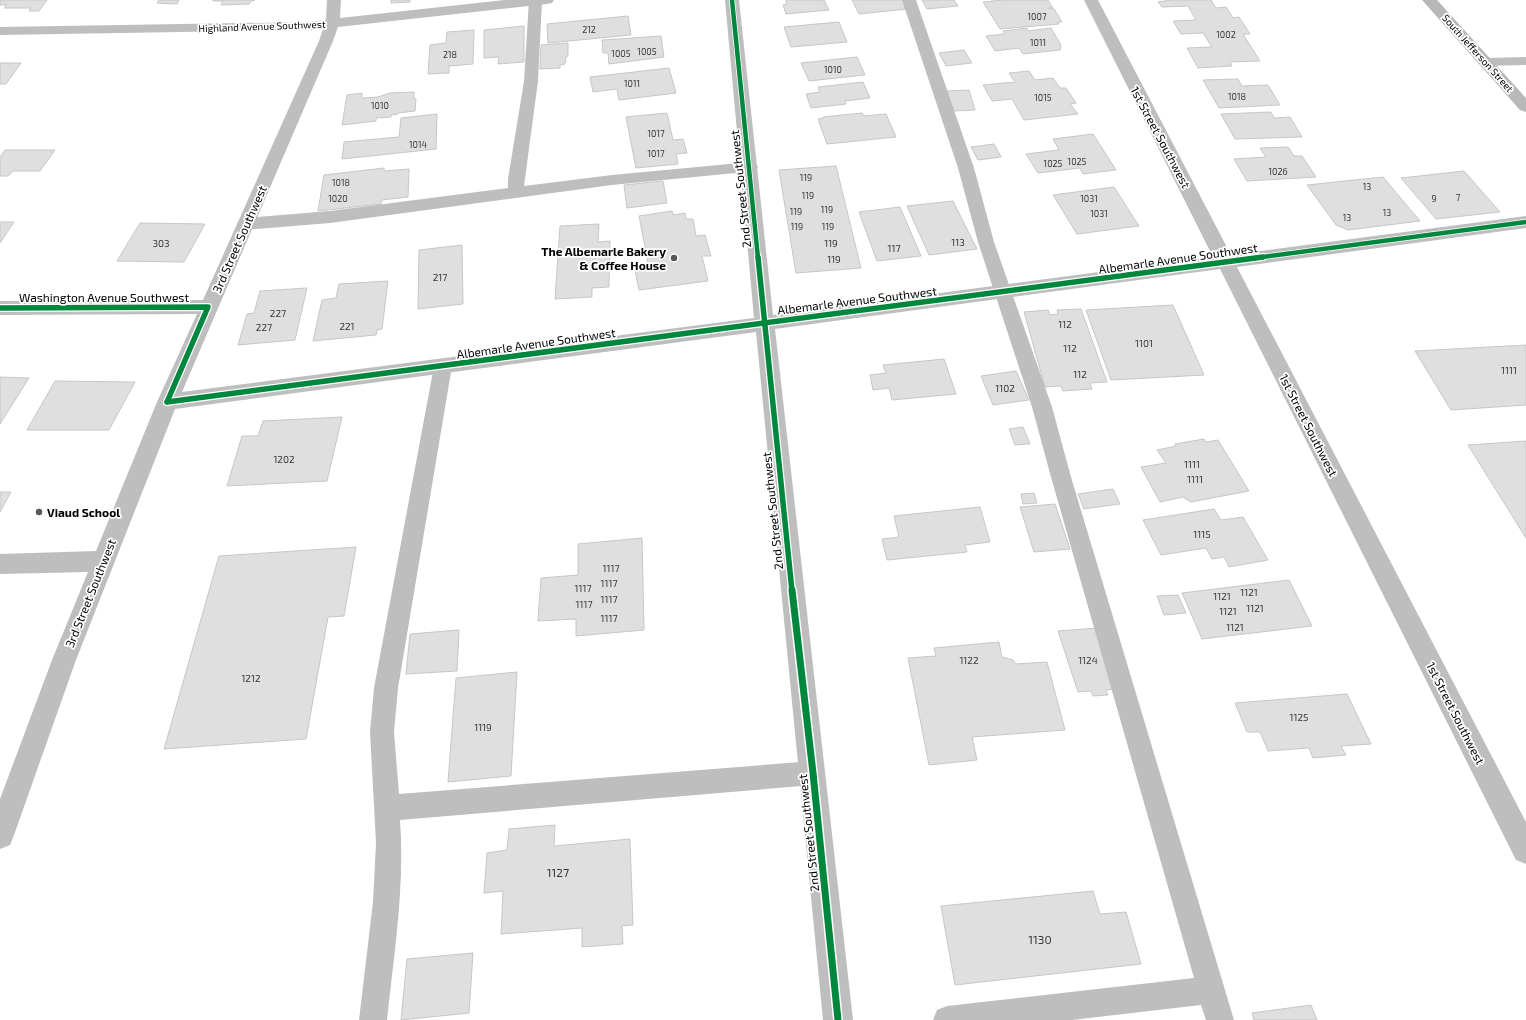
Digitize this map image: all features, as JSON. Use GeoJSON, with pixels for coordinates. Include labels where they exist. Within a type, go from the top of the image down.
{"type":"FeatureCollection","features":[{"type":"Feature","properties":{"kind":"main road","name":"South Jefferson Street"},"geometry":{"type":"LineString","coordinates":[[1429,0],[1526,107]]}},
{"type":"Feature","properties":{"kind":"street","name":"3rd Street Southwest"},"geometry":{"type":"LineString","coordinates":[[0,835],[6,804],[167,402],[326,40],[332,24],[334,0]]}},
{"type":"Feature","properties":{"kind":"street","name":"2nd Street Southwest"},"geometry":{"type":"LineString","coordinates":[[732,0],[750,167],[764,324],[785,528],[813,773],[838,1020]]}},
{"type":"Feature","properties":{"kind":"street","name":"1st Street Southwest"},"geometry":{"type":"LineString","coordinates":[[1091,0],[1227,263],[1526,850]]}},
{"type":"Feature","properties":{"kind":"street","name":"Highland Avenue Southwest"},"geometry":{"type":"LineString","coordinates":[[0,31],[214,29],[310,26],[410,13],[541,1]]}},
{"type":"Feature","properties":{"kind":"street","name":"Albemarle Avenue Southwest"},"geometry":{"type":"LineString","coordinates":[[167,402],[1227,263],[1526,222]]}},
{"type":"Feature","properties":{"kind":"street","name":"Washington Avenue Southwest"},"geometry":{"type":"LineString","coordinates":[[0,308],[208,307]]}},
{"type":"Feature","properties":{"kind":"street"},"geometry":{"type":"LineString","coordinates":[[0,564],[103,561]]}},
{"type":"Feature","properties":{"kind":"lane"},"geometry":{"type":"LineString","coordinates":[[909,0],[966,168],[986,242],[1042,408],[1220,1020]]}},
{"type":"Feature","properties":{"kind":"lane"},"geometry":{"type":"LineString","coordinates":[[516,193],[516,179],[531,81],[541,1]]}},
{"type":"Feature","properties":{"kind":"lane"},"geometry":{"type":"LineString","coordinates":[[1486,62],[1526,61]]}},
{"type":"Feature","properties":{"kind":"lane"},"geometry":{"type":"LineString","coordinates":[[245,224],[330,217],[612,180],[750,167]]}},
{"type":"Feature","properties":{"kind":"lane"},"geometry":{"type":"LineString","coordinates":[[373,1020],[386,902],[390,843],[382,732],[386,688],[443,366]]}},
{"type":"Feature","properties":{"kind":"lane"},"geometry":{"type":"LineString","coordinates":[[388,808],[813,773]]}},
{"type":"Feature","properties":{"kind":"lane"},"geometry":{"type":"LineString","coordinates":[[948,1020],[1211,990]]}},
{"type":"Feature","properties":{"kind":"building"},"geometry":{"type":"Polygon","coordinates":[[[0,0],[47,0],[39,11],[29,11],[31,8],[4,8],[7,5],[0,5],[0,0]]]}},
{"type":"Feature","properties":{"kind":"building"},"geometry":{"type":"Polygon","coordinates":[[[159,0],[179,0],[177,4],[157,3],[159,0]]]}},
{"type":"Feature","properties":{"kind":"building"},"geometry":{"type":"Polygon","coordinates":[[[213,0],[255,0],[251,1],[249,4],[221,5],[223,1],[213,0]]]}},
{"type":"Feature","properties":{"kind":"building"},"geometry":{"type":"Polygon","coordinates":[[[391,0],[410,0],[410,2],[391,3],[391,0]]]}},
{"type":"Feature","properties":{"kind":"building"},"geometry":{"type":"Polygon","coordinates":[[[786,0],[824,0],[829,10],[786,14],[783,5],[787,4],[786,0]]]}},
{"type":"Feature","properties":{"kind":"building"},"geometry":{"type":"Polygon","coordinates":[[[852,0],[904,0],[908,9],[859,14],[852,0]]]}},
{"type":"Feature","properties":{"kind":"building"},"geometry":{"type":"Polygon","coordinates":[[[922,0],[954,0],[958,6],[927,9],[922,0]]]}},
{"type":"Feature","properties":{"kind":"building"},"geometry":{"type":"Polygon","coordinates":[[[1002,0],[1048,0],[1053,8],[1048,8],[1054,9],[1062,22],[1057,22],[1059,24],[1000,29],[983,2],[1002,0]]]}},
{"type":"Feature","properties":{"kind":"building"},"geometry":{"type":"Polygon","coordinates":[[[1170,0],[1211,0],[1216,8],[1226,7],[1233,18],[1239,17],[1250,34],[1243,34],[1260,61],[1230,62],[1232,66],[1198,68],[1187,48],[1212,47],[1203,33],[1181,34],[1173,21],[1196,20],[1188,6],[1162,7],[1158,2],[1170,0]]]}},
{"type":"Feature","properties":{"kind":"building"},"geometry":{"type":"Polygon","coordinates":[[[628,16],[631,35],[548,43],[547,24],[628,16]]]}},
{"type":"Feature","properties":{"kind":"building"},"geometry":{"type":"Polygon","coordinates":[[[839,22],[847,42],[791,47],[784,27],[839,22]]]}},
{"type":"Feature","properties":{"kind":"building"},"geometry":{"type":"Polygon","coordinates":[[[524,26],[524,62],[498,64],[499,57],[484,58],[484,30],[524,26]]]}},
{"type":"Feature","properties":{"kind":"building"},"geometry":{"type":"Polygon","coordinates":[[[1027,28],[1028,31],[1051,28],[1060,43],[1060,50],[1023,54],[1019,48],[995,51],[986,36],[1005,34],[1003,31],[1027,28]]]}},
{"type":"Feature","properties":{"kind":"building"},"geometry":{"type":"Polygon","coordinates":[[[474,30],[473,64],[449,66],[449,73],[428,74],[430,45],[446,43],[447,32],[474,30]]]}},
{"type":"Feature","properties":{"kind":"building"},"geometry":{"type":"Polygon","coordinates":[[[661,36],[664,57],[609,64],[608,53],[603,53],[602,40],[661,36]]]}},
{"type":"Feature","properties":{"kind":"building"},"geometry":{"type":"Polygon","coordinates":[[[568,43],[568,56],[566,57],[565,64],[560,65],[560,68],[540,69],[541,45],[568,43]]]}},
{"type":"Feature","properties":{"kind":"building"},"geometry":{"type":"Polygon","coordinates":[[[964,50],[972,63],[946,66],[939,53],[964,50]]]}},
{"type":"Feature","properties":{"kind":"building"},"geometry":{"type":"Polygon","coordinates":[[[857,57],[865,75],[809,81],[801,63],[857,57]]]}},
{"type":"Feature","properties":{"kind":"building"},"geometry":{"type":"Polygon","coordinates":[[[0,63],[21,63],[6,84],[0,84],[0,63]]]}},
{"type":"Feature","properties":{"kind":"building"},"geometry":{"type":"Polygon","coordinates":[[[669,68],[676,93],[619,100],[617,89],[593,92],[590,77],[669,68]]]}},
{"type":"Feature","properties":{"kind":"building"},"geometry":{"type":"Polygon","coordinates":[[[1029,71],[1035,80],[1053,78],[1060,88],[1066,88],[1076,103],[1070,104],[1078,114],[1024,120],[1012,99],[992,101],[983,85],[1015,82],[1009,73],[1029,71]]]}},
{"type":"Feature","properties":{"kind":"building"},"geometry":{"type":"Polygon","coordinates":[[[1238,79],[1242,86],[1268,85],[1280,105],[1219,108],[1203,80],[1238,79]]]}},
{"type":"Feature","properties":{"kind":"building"},"geometry":{"type":"Polygon","coordinates":[[[863,82],[870,98],[845,101],[846,104],[811,108],[806,94],[820,92],[818,87],[863,82]]]}},
{"type":"Feature","properties":{"kind":"building"},"geometry":{"type":"Polygon","coordinates":[[[969,90],[975,110],[953,111],[947,91],[969,90]]]}},
{"type":"Feature","properties":{"kind":"building"},"geometry":{"type":"Polygon","coordinates":[[[414,92],[414,99],[416,99],[415,111],[398,113],[391,115],[391,117],[376,118],[376,121],[342,125],[347,95],[362,93],[362,98],[378,97],[390,93],[414,92]]]}},
{"type":"Feature","properties":{"kind":"building"},"geometry":{"type":"Polygon","coordinates":[[[1271,112],[1274,118],[1290,117],[1302,137],[1235,139],[1221,114],[1271,112]]]}},
{"type":"Feature","properties":{"kind":"building"},"geometry":{"type":"Polygon","coordinates":[[[667,113],[673,140],[683,139],[687,153],[676,154],[678,164],[636,168],[626,117],[667,113]]]}},
{"type":"Feature","properties":{"kind":"building"},"geometry":{"type":"Polygon","coordinates":[[[862,113],[864,116],[886,114],[896,137],[827,144],[818,119],[824,118],[823,117],[862,113]]]}},
{"type":"Feature","properties":{"kind":"building"},"geometry":{"type":"Polygon","coordinates":[[[437,114],[436,149],[342,159],[344,142],[399,137],[401,118],[437,114]]]}},
{"type":"Feature","properties":{"kind":"building"},"geometry":{"type":"Polygon","coordinates":[[[1093,134],[1116,170],[1083,174],[1080,168],[1038,173],[1026,154],[1059,150],[1053,139],[1093,134]]]}},
{"type":"Feature","properties":{"kind":"building"},"geometry":{"type":"Polygon","coordinates":[[[994,144],[1001,157],[978,160],[971,147],[994,144]]]}},
{"type":"Feature","properties":{"kind":"building"},"geometry":{"type":"Polygon","coordinates":[[[1288,147],[1294,156],[1302,156],[1316,177],[1247,181],[1234,159],[1266,157],[1260,148],[1288,147]]]}},
{"type":"Feature","properties":{"kind":"building"},"geometry":{"type":"Polygon","coordinates":[[[5,150],[55,150],[40,171],[13,171],[8,176],[0,176],[0,157],[5,150]]]}},
{"type":"Feature","properties":{"kind":"building"},"geometry":{"type":"Polygon","coordinates":[[[836,166],[861,268],[796,273],[779,170],[836,166]]]}},
{"type":"Feature","properties":{"kind":"building"},"geometry":{"type":"Polygon","coordinates":[[[384,168],[384,171],[409,169],[408,197],[382,200],[381,204],[318,211],[324,175],[384,168]]]}},
{"type":"Feature","properties":{"kind":"building"},"geometry":{"type":"Polygon","coordinates":[[[1464,171],[1500,212],[1436,219],[1401,178],[1464,171]]]}},
{"type":"Feature","properties":{"kind":"building"},"geometry":{"type":"Polygon","coordinates":[[[1383,177],[1420,221],[1348,230],[1336,225],[1307,185],[1383,177]]]}},
{"type":"Feature","properties":{"kind":"building"},"geometry":{"type":"Polygon","coordinates":[[[663,181],[667,203],[627,208],[624,185],[663,181]]]}},
{"type":"Feature","properties":{"kind":"building"},"geometry":{"type":"Polygon","coordinates":[[[1114,187],[1139,226],[1077,234],[1053,195],[1114,187]]]}},
{"type":"Feature","properties":{"kind":"building"},"geometry":{"type":"Polygon","coordinates":[[[953,201],[977,249],[929,255],[907,206],[953,201]]]}},
{"type":"Feature","properties":{"kind":"building"},"geometry":{"type":"Polygon","coordinates":[[[900,207],[921,256],[877,261],[859,212],[900,207]]]}},
{"type":"Feature","properties":{"kind":"building"},"geometry":{"type":"Polygon","coordinates":[[[672,211],[673,215],[685,213],[686,219],[693,219],[696,236],[705,235],[711,256],[702,256],[708,281],[639,290],[634,265],[648,263],[639,216],[672,211]]]}},
{"type":"Feature","properties":{"kind":"building"},"geometry":{"type":"Polygon","coordinates":[[[0,222],[14,222],[0,243],[0,222]]]}},
{"type":"Feature","properties":{"kind":"building"},"geometry":{"type":"Polygon","coordinates":[[[140,223],[205,224],[184,262],[117,261],[140,223]]]}},
{"type":"Feature","properties":{"kind":"building"},"geometry":{"type":"Polygon","coordinates":[[[599,224],[598,242],[610,241],[609,287],[592,288],[592,297],[555,299],[560,226],[599,224]]]}},
{"type":"Feature","properties":{"kind":"building"},"geometry":{"type":"Polygon","coordinates":[[[462,245],[463,304],[418,309],[419,250],[462,245]]]}},
{"type":"Feature","properties":{"kind":"building"},"geometry":{"type":"Polygon","coordinates":[[[388,281],[382,329],[377,330],[376,335],[313,341],[322,300],[336,298],[339,284],[388,281]]]}},
{"type":"Feature","properties":{"kind":"building"},"geometry":{"type":"Polygon","coordinates":[[[307,288],[295,340],[238,345],[247,314],[254,313],[260,291],[307,288]]]}},
{"type":"Feature","properties":{"kind":"building"},"geometry":{"type":"Polygon","coordinates":[[[1173,305],[1204,375],[1111,380],[1086,310],[1173,305]]]}},
{"type":"Feature","properties":{"kind":"building"},"geometry":{"type":"Polygon","coordinates":[[[1081,309],[1107,382],[1090,383],[1092,389],[1063,391],[1061,386],[1045,387],[1024,312],[1048,310],[1050,315],[1058,314],[1057,310],[1081,309]]]}},
{"type":"Feature","properties":{"kind":"building"},"geometry":{"type":"Polygon","coordinates":[[[1526,345],[1526,405],[1451,410],[1415,351],[1526,345]]]}},
{"type":"Feature","properties":{"kind":"building"},"geometry":{"type":"Polygon","coordinates":[[[944,359],[956,394],[892,400],[889,388],[873,390],[870,375],[886,373],[883,365],[944,359]]]}},
{"type":"Feature","properties":{"kind":"building"},"geometry":{"type":"Polygon","coordinates":[[[1016,371],[1029,400],[993,405],[981,376],[1016,371]]]}},
{"type":"Feature","properties":{"kind":"building"},"geometry":{"type":"Polygon","coordinates":[[[0,377],[29,378],[0,424],[0,377]]]}},
{"type":"Feature","properties":{"kind":"building"},"geometry":{"type":"Polygon","coordinates":[[[55,381],[135,382],[109,430],[27,430],[55,381]]]}},
{"type":"Feature","properties":{"kind":"building"},"geometry":{"type":"Polygon","coordinates":[[[342,417],[327,481],[227,486],[242,436],[258,436],[263,421],[342,417]]]}},
{"type":"Feature","properties":{"kind":"building"},"geometry":{"type":"Polygon","coordinates":[[[1023,427],[1030,444],[1015,445],[1009,429],[1023,427]]]}},
{"type":"Feature","properties":{"kind":"building"},"geometry":{"type":"Polygon","coordinates":[[[1204,439],[1206,442],[1218,440],[1249,491],[1191,502],[1183,497],[1160,502],[1141,467],[1166,463],[1157,450],[1176,446],[1175,444],[1204,439]]]}},
{"type":"Feature","properties":{"kind":"building"},"geometry":{"type":"Polygon","coordinates":[[[1526,441],[1526,538],[1468,445],[1526,441]]]}},
{"type":"Feature","properties":{"kind":"building"},"geometry":{"type":"Polygon","coordinates":[[[1113,489],[1120,504],[1084,509],[1078,494],[1113,489]]]}},
{"type":"Feature","properties":{"kind":"building"},"geometry":{"type":"Polygon","coordinates":[[[0,492],[11,492],[0,512],[0,492]]]}},
{"type":"Feature","properties":{"kind":"building"},"geometry":{"type":"Polygon","coordinates":[[[1034,493],[1037,503],[1023,504],[1021,494],[1034,493]]]}},
{"type":"Feature","properties":{"kind":"building"},"geometry":{"type":"Polygon","coordinates":[[[1055,504],[1070,549],[1034,552],[1020,507],[1055,504]]]}},
{"type":"Feature","properties":{"kind":"building"},"geometry":{"type":"Polygon","coordinates":[[[980,507],[990,542],[965,545],[967,552],[887,560],[882,539],[899,537],[894,516],[980,507]]]}},
{"type":"Feature","properties":{"kind":"building"},"geometry":{"type":"Polygon","coordinates":[[[1214,509],[1221,520],[1243,517],[1268,560],[1229,567],[1224,557],[1212,559],[1206,548],[1161,555],[1143,520],[1214,509]]]}},
{"type":"Feature","properties":{"kind":"building"},"geometry":{"type":"Polygon","coordinates":[[[642,538],[644,630],[576,636],[576,619],[538,621],[541,578],[578,575],[578,544],[642,538]]]}},
{"type":"Feature","properties":{"kind":"building"},"geometry":{"type":"Polygon","coordinates":[[[356,547],[344,616],[328,617],[306,739],[164,749],[219,556],[356,547]]]}},
{"type":"Feature","properties":{"kind":"building"},"geometry":{"type":"Polygon","coordinates":[[[1289,580],[1312,626],[1202,639],[1182,593],[1289,580]]]}},
{"type":"Feature","properties":{"kind":"building"},"geometry":{"type":"Polygon","coordinates":[[[1178,595],[1186,613],[1164,615],[1157,596],[1178,595]]]}},
{"type":"Feature","properties":{"kind":"building"},"geometry":{"type":"Polygon","coordinates":[[[1097,628],[1117,689],[1106,690],[1108,695],[1093,696],[1091,691],[1078,692],[1058,631],[1097,628]]]}},
{"type":"Feature","properties":{"kind":"building"},"geometry":{"type":"Polygon","coordinates":[[[459,630],[457,671],[406,674],[410,634],[459,630]]]}},
{"type":"Feature","properties":{"kind":"building"},"geometry":{"type":"Polygon","coordinates":[[[999,642],[1002,657],[1013,660],[1016,664],[1047,662],[1065,730],[972,737],[977,760],[929,765],[908,658],[936,656],[934,648],[999,642]]]}},
{"type":"Feature","properties":{"kind":"building"},"geometry":{"type":"Polygon","coordinates":[[[517,672],[511,776],[448,782],[456,678],[517,672]]]}},
{"type":"Feature","properties":{"kind":"building"},"geometry":{"type":"Polygon","coordinates":[[[1347,694],[1371,744],[1341,746],[1346,755],[1313,758],[1309,748],[1268,751],[1260,732],[1247,732],[1235,703],[1347,694]]]}},
{"type":"Feature","properties":{"kind":"building"},"geometry":{"type":"Polygon","coordinates":[[[555,825],[554,846],[630,839],[633,925],[622,926],[623,944],[582,947],[582,928],[501,934],[503,891],[484,893],[487,853],[507,850],[509,829],[555,825]]]}},
{"type":"Feature","properties":{"kind":"building"},"geometry":{"type":"Polygon","coordinates":[[[1093,891],[1100,914],[1126,912],[1141,964],[955,985],[941,906],[1093,891]]]}},
{"type":"Feature","properties":{"kind":"building"},"geometry":{"type":"Polygon","coordinates":[[[473,953],[469,1013],[401,1020],[407,959],[473,953]]]}},
{"type":"Feature","properties":{"kind":"building"},"geometry":{"type":"Polygon","coordinates":[[[1311,1005],[1317,1020],[1254,1020],[1252,1013],[1311,1005]]]}},
{"type":"Feature","properties":{"kind":"cycle path"},"geometry":{"type":"LineString","coordinates":[[732,0],[785,528],[813,773],[838,1020]]}},
{"type":"Feature","properties":{"kind":"cycle path"},"geometry":{"type":"LineString","coordinates":[[167,402],[1526,222]]}},
{"type":"Feature","properties":{"kind":"cycle path"},"geometry":{"type":"LineString","coordinates":[[0,308],[208,307],[167,402]]}},
{"type":"Feature","properties":{"kind":"place","name":"The Albemarle Bakery & Coffee House"},"geometry":{"type":"Point","coordinates":[674,258]}},
{"type":"Feature","properties":{"kind":"place","name":"Viaud School"},"geometry":{"type":"Point","coordinates":[39,512]}}]}
